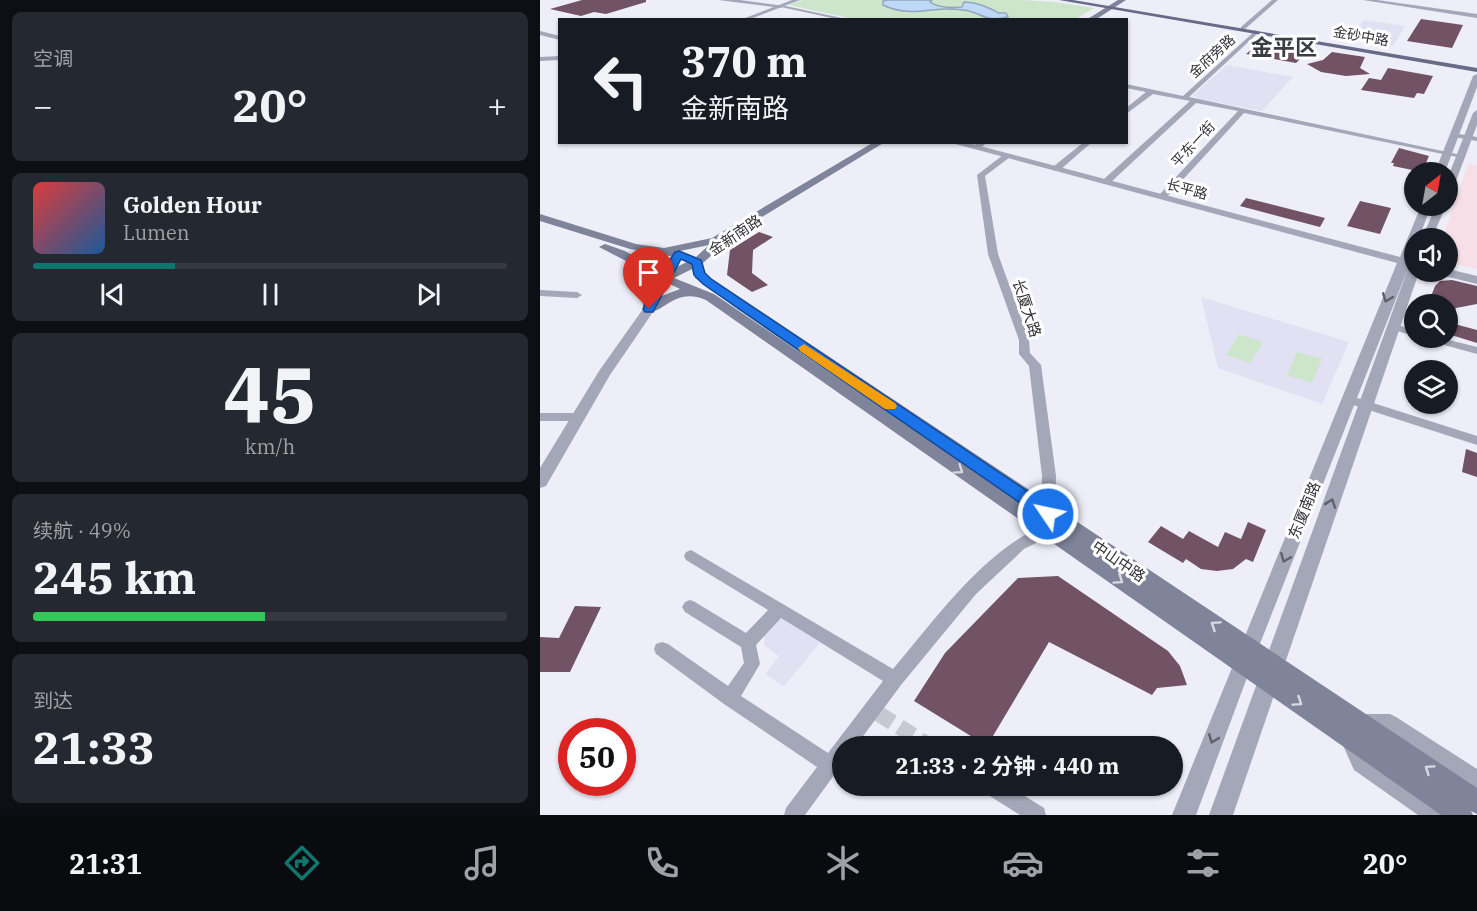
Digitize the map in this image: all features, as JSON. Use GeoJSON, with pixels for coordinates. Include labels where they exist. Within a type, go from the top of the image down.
{"type":"FeatureCollection","features":[{"type":"Feature","properties":{"kind":"main road","name":"金砂中路"},"geometry":{"type":"LineString","coordinates":[[1062,0],[1477,68]]}},
{"type":"Feature","properties":{"kind":"main road","name":"金砂中路"},"geometry":{"type":"LineString","coordinates":[[1075,0],[1477,68]]}},
{"type":"Feature","properties":{"kind":"main road"},"geometry":{"type":"LineString","coordinates":[[1094,18],[1124,0]]}},
{"type":"Feature","properties":{"kind":"main road","name":"金新南路"},"geometry":{"type":"LineString","coordinates":[[664,278],[697,262],[717,242],[879,144]]}},
{"type":"Feature","properties":{"kind":"main road","name":"金新南路"},"geometry":{"type":"LineString","coordinates":[[634,247],[666,249],[717,242],[884,144]]}},
{"type":"Feature","properties":{"kind":"main road"},"geometry":{"type":"LineString","coordinates":[[540,217],[634,247],[679,254],[697,262]]}},
{"type":"Feature","properties":{"kind":"main road","name":"中山中路"},"geometry":{"type":"LineString","coordinates":[[540,225],[621,253],[664,278],[709,289]]}},
{"type":"Feature","properties":{"kind":"main road"},"geometry":{"type":"LineString","coordinates":[[664,278],[679,254],[717,242]]}},
{"type":"Feature","properties":{"kind":"main road"},"geometry":{"type":"LineString","coordinates":[[649,309],[665,297],[678,292],[709,289],[710,256],[717,242]]}},
{"type":"Feature","properties":{"kind":"main road"},"geometry":{"type":"LineString","coordinates":[[621,253],[632,261],[646,283],[649,309]]}},
{"type":"Feature","properties":{"kind":"main road","name":"中山中路"},"geometry":{"type":"LineString","coordinates":[[697,262],[699,275],[709,289],[1271,674],[1348,737],[1461,815]]}},
{"type":"Feature","properties":{"kind":"main road","name":"中山中路"},"geometry":{"type":"LineString","coordinates":[[1271,674],[1362,723],[1477,802]]}},
{"type":"Feature","properties":{"kind":"street"},"geometry":{"type":"LineString","coordinates":[[721,0],[781,6],[839,18]]}},
{"type":"Feature","properties":{"kind":"street"},"geometry":{"type":"LineString","coordinates":[[748,18],[797,0]]}},
{"type":"Feature","properties":{"kind":"street"},"geometry":{"type":"LineString","coordinates":[[1243,28],[1275,0]]}},
{"type":"Feature","properties":{"kind":"street"},"geometry":{"type":"LineString","coordinates":[[1366,0],[1477,16]]}},
{"type":"Feature","properties":{"kind":"street","name":"金府旁路"},"geometry":{"type":"LineString","coordinates":[[1184,98],[1256,32]]}},
{"type":"Feature","properties":{"kind":"street"},"geometry":{"type":"LineString","coordinates":[[540,33],[558,38]]}},
{"type":"Feature","properties":{"kind":"street"},"geometry":{"type":"LineString","coordinates":[[540,59],[558,58]]}},
{"type":"Feature","properties":{"kind":"street"},"geometry":{"type":"LineString","coordinates":[[1444,162],[1477,76]]}},
{"type":"Feature","properties":{"kind":"street"},"geometry":{"type":"LineString","coordinates":[[1128,86],[1462,156]]}},
{"type":"Feature","properties":{"kind":"street"},"geometry":{"type":"LineString","coordinates":[[1128,110],[1152,91]]}},
{"type":"Feature","properties":{"kind":"street"},"geometry":{"type":"LineString","coordinates":[[1107,181],[1195,100]]}},
{"type":"Feature","properties":{"kind":"street","name":"平东一街"},"geometry":{"type":"LineString","coordinates":[[1163,196],[1243,110]]}},
{"type":"Feature","properties":{"kind":"street"},"geometry":{"type":"LineString","coordinates":[[1458,165],[1473,138],[1477,113]]}},
{"type":"Feature","properties":{"kind":"street"},"geometry":{"type":"LineString","coordinates":[[1456,135],[1473,138]]}},
{"type":"Feature","properties":{"kind":"street","name":"长平路"},"geometry":{"type":"LineString","coordinates":[[959,144],[1404,260]]}},
{"type":"Feature","properties":{"kind":"street"},"geometry":{"type":"LineString","coordinates":[[1057,168],[1087,144]]}},
{"type":"Feature","properties":{"kind":"street","name":"长平路"},"geometry":{"type":"LineString","coordinates":[[980,145],[1057,168],[1404,260]]}},
{"type":"Feature","properties":{"kind":"street","name":"长厦大路"},"geometry":{"type":"LineString","coordinates":[[1006,157],[981,175],[993,254],[1024,340],[1025,354],[1035,365],[1049,476],[1047,522]]}},
{"type":"Feature","properties":{"kind":"street"},"geometry":{"type":"LineString","coordinates":[[1458,274],[1477,279]]}},
{"type":"Feature","properties":{"kind":"street","name":"东厦南路"},"geometry":{"type":"LineString","coordinates":[[1184,815],[1348,399],[1404,275]]}},
{"type":"Feature","properties":{"kind":"street"},"geometry":{"type":"LineString","coordinates":[[540,482],[629,336],[649,309],[664,278]]}},
{"type":"Feature","properties":{"kind":"street","name":"东厦南路"},"geometry":{"type":"LineString","coordinates":[[1221,815],[1394,327],[1405,282]]}},
{"type":"Feature","properties":{"kind":"street"},"geometry":{"type":"LineString","coordinates":[[540,293],[577,295]]}},
{"type":"Feature","properties":{"kind":"street"},"geometry":{"type":"LineString","coordinates":[[1394,327],[1404,330]]}},
{"type":"Feature","properties":{"kind":"street"},"geometry":{"type":"LineString","coordinates":[[1458,346],[1477,351]]}},
{"type":"Feature","properties":{"kind":"street"},"geometry":{"type":"LineString","coordinates":[[1348,399],[1477,441]]}},
{"type":"Feature","properties":{"kind":"street"},"geometry":{"type":"LineString","coordinates":[[540,417],[578,417]]}},
{"type":"Feature","properties":{"kind":"street"},"geometry":{"type":"LineString","coordinates":[[854,736],[876,711],[895,679],[971,589],[1047,522]]}},
{"type":"Feature","properties":{"kind":"street"},"geometry":{"type":"LineString","coordinates":[[691,556],[895,679]]}},
{"type":"Feature","properties":{"kind":"street"},"geometry":{"type":"LineString","coordinates":[[690,607],[748,643],[752,664],[730,698]]}},
{"type":"Feature","properties":{"kind":"street"},"geometry":{"type":"LineString","coordinates":[[748,643],[779,609]]}},
{"type":"Feature","properties":{"kind":"street"},"geometry":{"type":"LineString","coordinates":[[662,650],[830,765]]}},
{"type":"Feature","properties":{"kind":"street"},"geometry":{"type":"LineString","coordinates":[[1362,723],[1390,723],[1477,780]]}},
{"type":"Feature","properties":{"kind":"street"},"geometry":{"type":"LineString","coordinates":[[1348,737],[1360,764],[1434,815]]}},
{"type":"Feature","properties":{"kind":"street"},"geometry":{"type":"LineString","coordinates":[[793,815],[832,762]]}},
{"type":"Feature","properties":{"kind":"street"},"geometry":{"type":"LineString","coordinates":[[1008,796],[1037,815]]}},
{"type":"Feature","properties":{"kind":"shaded area"},"geometry":{"type":"Polygon","coordinates":[[[1364,20],[1405,26],[1393,46],[1349,39],[1364,20]]]}},
{"type":"Feature","properties":{"kind":"shaded area"},"geometry":{"type":"Polygon","coordinates":[[[1227,65],[1293,77],[1262,111],[1199,99],[1193,95],[1227,65]]]}},
{"type":"Feature","properties":{"kind":"shaded area"},"geometry":{"type":"Polygon","coordinates":[[[1468,164],[1477,165],[1477,269],[1458,264],[1458,228],[1446,228],[1450,216],[1458,216],[1458,194],[1468,164]]]}},
{"type":"Feature","properties":{"kind":"shaded area"},"geometry":{"type":"Polygon","coordinates":[[[1201,297],[1349,342],[1322,404],[1218,368],[1201,297]]]}},
{"type":"Feature","properties":{"kind":"shaded area"},"geometry":{"type":"Polygon","coordinates":[[[781,618],[820,643],[784,686],[765,674],[779,656],[764,645],[764,636],[781,618]]]}},
{"type":"Feature","properties":{"kind":"green space"},"geometry":{"type":"Polygon","coordinates":[[[803,0],[1023,0],[1094,8],[1077,18],[850,18],[788,5],[803,0]]]}},
{"type":"Feature","properties":{"kind":"green space"},"geometry":{"type":"Polygon","coordinates":[[[1239,334],[1263,342],[1250,363],[1226,355],[1239,334]]]}},
{"type":"Feature","properties":{"kind":"green space"},"geometry":{"type":"Polygon","coordinates":[[[1297,352],[1322,359],[1312,383],[1287,375],[1297,352]]]}},
{"type":"Feature","properties":{"kind":"water"},"geometry":{"type":"Polygon","coordinates":[[[932,0],[930,2],[933,4],[949,7],[962,7],[964,2],[969,2],[999,13],[1006,13],[1008,17],[989,18],[969,11],[952,9],[904,11],[883,5],[883,1],[932,0]]]}},
{"type":"Feature","properties":{"kind":"building"},"geometry":{"type":"Polygon","coordinates":[[[582,0],[646,0],[646,2],[606,14],[594,12],[581,16],[550,9],[582,0]]]}},
{"type":"Feature","properties":{"kind":"building"},"geometry":{"type":"Polygon","coordinates":[[[1421,19],[1463,25],[1452,48],[1407,41],[1421,19]]]}},
{"type":"Feature","properties":{"kind":"building"},"geometry":{"type":"Polygon","coordinates":[[[1257,45],[1306,53],[1296,63],[1246,54],[1257,45]]]}},
{"type":"Feature","properties":{"kind":"building"},"geometry":{"type":"Polygon","coordinates":[[[1332,52],[1365,57],[1360,68],[1370,74],[1346,76],[1321,72],[1307,64],[1323,60],[1332,52]]]}},
{"type":"Feature","properties":{"kind":"building"},"geometry":{"type":"Polygon","coordinates":[[[1388,68],[1433,76],[1424,94],[1417,93],[1414,98],[1361,90],[1369,78],[1381,80],[1388,68]]]}},
{"type":"Feature","properties":{"kind":"building"},"geometry":{"type":"Polygon","coordinates":[[[1399,148],[1429,156],[1426,162],[1404,162],[1404,168],[1393,166],[1394,163],[1391,163],[1399,148]]]}},
{"type":"Feature","properties":{"kind":"building"},"geometry":{"type":"Polygon","coordinates":[[[1246,198],[1325,218],[1320,227],[1240,206],[1246,198]]]}},
{"type":"Feature","properties":{"kind":"building"},"geometry":{"type":"Polygon","coordinates":[[[1360,201],[1391,208],[1380,234],[1347,226],[1360,201]]]}},
{"type":"Feature","properties":{"kind":"building"},"geometry":{"type":"Polygon","coordinates":[[[759,232],[773,237],[753,250],[752,273],[768,285],[752,292],[727,275],[730,250],[759,232]]]}},
{"type":"Feature","properties":{"kind":"building"},"geometry":{"type":"Polygon","coordinates":[[[1458,281],[1477,286],[1477,304],[1458,308],[1458,294],[1432,294],[1439,282],[1458,281]]]}},
{"type":"Feature","properties":{"kind":"building"},"geometry":{"type":"Polygon","coordinates":[[[1458,325],[1477,330],[1477,343],[1458,337],[1458,325]]]}},
{"type":"Feature","properties":{"kind":"building"},"geometry":{"type":"Polygon","coordinates":[[[1466,449],[1477,453],[1477,477],[1462,472],[1466,449]]]}},
{"type":"Feature","properties":{"kind":"building"},"geometry":{"type":"Polygon","coordinates":[[[1248,522],[1266,530],[1253,562],[1246,559],[1233,569],[1217,571],[1201,569],[1186,559],[1183,563],[1148,542],[1161,526],[1183,539],[1189,531],[1218,547],[1225,532],[1241,539],[1248,522]]]}},
{"type":"Feature","properties":{"kind":"building"},"geometry":{"type":"Polygon","coordinates":[[[1058,576],[1168,651],[1180,666],[1187,685],[1157,688],[1152,695],[1049,642],[993,736],[971,736],[914,701],[945,653],[1018,578],[1058,576]]]}},
{"type":"Feature","properties":{"kind":"building"},"geometry":{"type":"Polygon","coordinates":[[[575,606],[601,607],[570,672],[540,672],[540,637],[559,638],[575,606]]]}},
{"type":"Feature","properties":{"kind":"tunnel"},"geometry":{"type":"LineString","coordinates":[[879,714],[914,736]]}},
{"type":"Feature","properties":{"kind":"slow traffic"},"geometry":{"type":"LineString","coordinates":[[804,348],[890,406]]}},
{"type":"Feature","properties":{"kind":"district","name":"金平区"},"geometry":{"type":"Point","coordinates":[1284,46]}},
{"type":"Feature","properties":{"kind":"route"},"geometry":{"type":"LineString","coordinates":[[649,309],[679,254],[697,262],[699,275],[707,281],[1048,514]]}}]}
